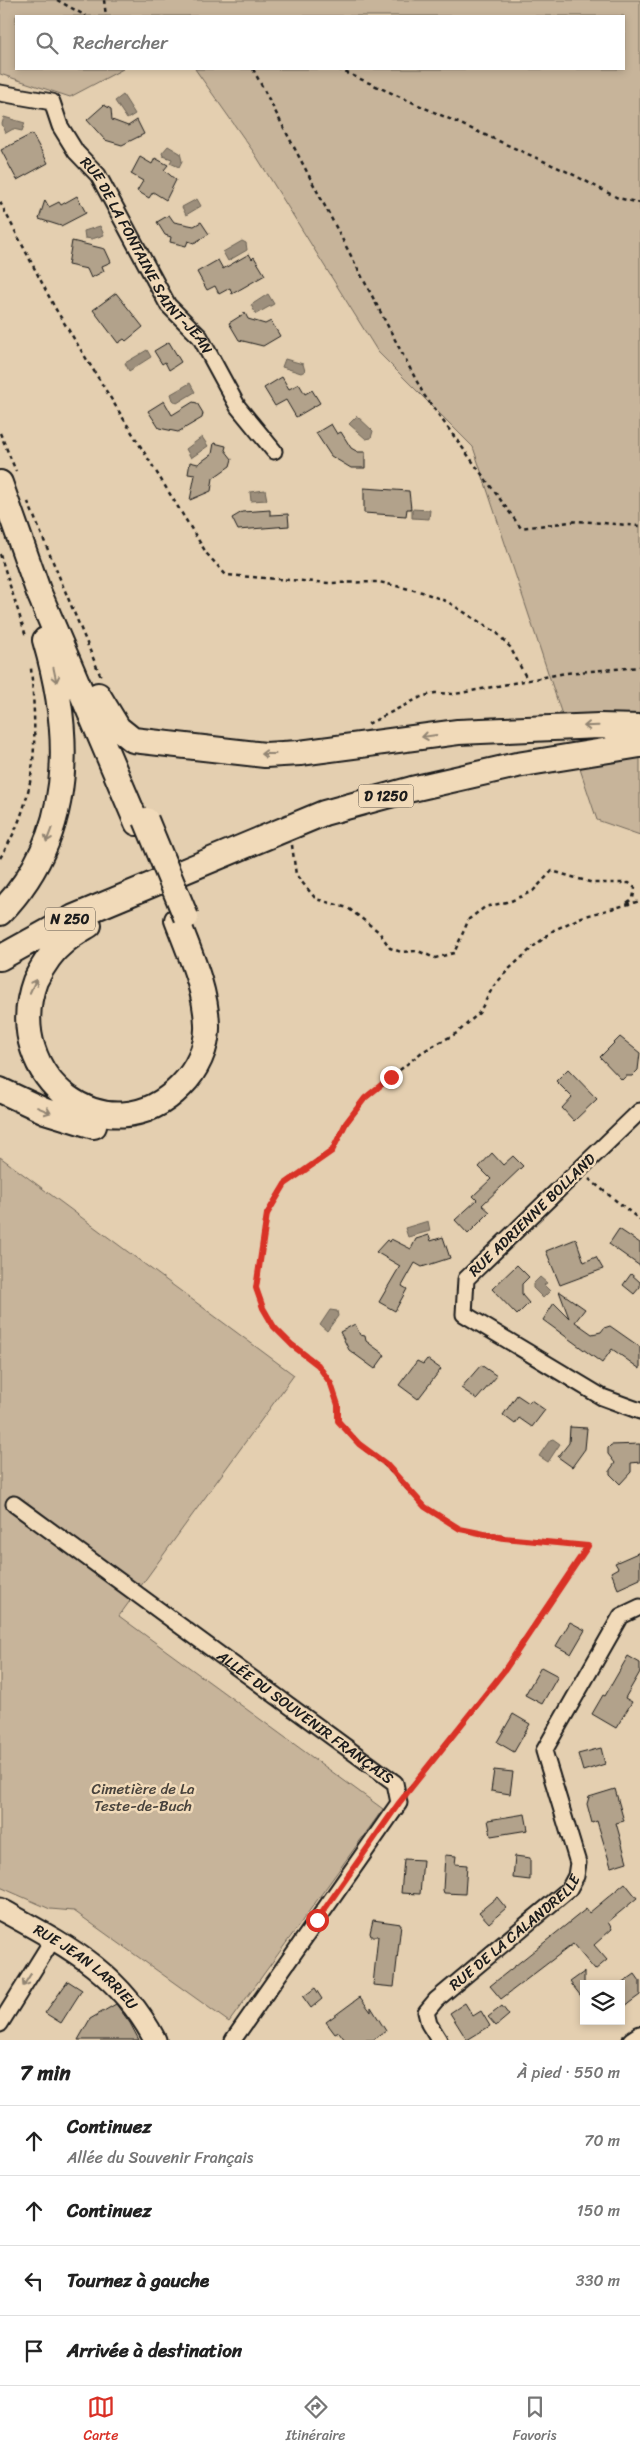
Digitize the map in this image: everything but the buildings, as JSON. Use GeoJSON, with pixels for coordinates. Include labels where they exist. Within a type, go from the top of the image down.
{"type":"FeatureCollection","features":[{"type":"Feature","properties":{"kind":"main road"},"geometry":{"type":"LineString","coordinates":[[9,481],[16,526],[39,593],[142,821],[182,919],[204,1000],[207,1028],[202,1054],[191,1076],[172,1096],[152,1107],[121,1114],[106,1114],[75,1105],[46,1083],[31,1059],[26,1042],[23,1018],[30,993],[43,966],[63,942],[144,888]]}},
{"type":"Feature","properties":{"kind":"main road"},"geometry":{"type":"LineString","coordinates":[[16,526],[101,689],[118,728],[133,740],[265,755],[300,753],[458,732],[600,726],[640,727]]}},
{"type":"Feature","properties":{"kind":"main road"},"geometry":{"type":"LineString","coordinates":[[0,913],[39,861],[56,817],[62,777],[63,725],[54,673],[42,630],[39,593]]}},
{"type":"Feature","properties":{"kind":"main road"},"geometry":{"type":"LineString","coordinates":[[101,689],[142,821]]}},
{"type":"Feature","properties":{"kind":"main road","name":"D 1250"},"geometry":{"type":"LineString","coordinates":[[144,888],[324,813],[412,789],[517,765],[640,744]]}},
{"type":"Feature","properties":{"kind":"main road","name":"N 250"},"geometry":{"type":"LineString","coordinates":[[0,958],[74,917],[144,888]]}},
{"type":"Feature","properties":{"kind":"main road"},"geometry":{"type":"LineString","coordinates":[[0,1090],[45,1111],[100,1128],[146,1125],[174,1111],[190,1099],[203,1085],[211,1069],[218,1049],[220,1030],[217,998],[203,956],[182,919]]}},
{"type":"Feature","properties":{"kind":"street","name":"RUE DE LA FONTAINE SAINT-JEAN"},"geometry":{"type":"LineString","coordinates":[[0,92],[52,102],[60,126],[76,152],[98,175],[168,305],[200,337],[238,407],[274,451]]}},
{"type":"Feature","properties":{"kind":"street","name":"RUE ADRIENNE BOLLAND"},"geometry":{"type":"LineString","coordinates":[[640,1111],[466,1279],[464,1314],[602,1397],[640,1411]]}},
{"type":"Feature","properties":{"kind":"street","name":"ALLÉE DU SOUVENIR FRANÇAIS"},"geometry":{"type":"LineString","coordinates":[[14,1504],[395,1783],[399,1803],[233,2040]]}},
{"type":"Feature","properties":{"kind":"street","name":"RUE DE LA CALANDRELLE"},"geometry":{"type":"LineString","coordinates":[[439,2040],[429,2024],[426,2012],[436,2000],[569,1889],[576,1876],[578,1863],[544,1751],[621,1616],[640,1607]]}},
{"type":"Feature","properties":{"kind":"street","name":"RUE JEAN LARRIEU"},"geometry":{"type":"LineString","coordinates":[[0,1910],[87,1959],[114,1983],[134,2006],[156,2040]]}},
{"type":"Feature","properties":{"kind":"street"},"geometry":{"type":"LineString","coordinates":[[0,2024],[53,1939]]}},
{"type":"Feature","properties":{"kind":"street"},"geometry":{"type":"LineString","coordinates":[[631,2040],[640,2034]]}},
{"type":"Feature","properties":{"kind":"path"},"geometry":{"type":"LineString","coordinates":[[57,0],[84,15]]}},
{"type":"Feature","properties":{"kind":"path"},"geometry":{"type":"LineString","coordinates":[[104,0],[106,15]]}},
{"type":"Feature","properties":{"kind":"path"},"geometry":{"type":"LineString","coordinates":[[254,70],[424,395],[521,528],[578,521],[640,526]]}},
{"type":"Feature","properties":{"kind":"path"},"geometry":{"type":"LineString","coordinates":[[340,70],[570,173],[618,198],[640,203]]}},
{"type":"Feature","properties":{"kind":"path"},"geometry":{"type":"LineString","coordinates":[[0,202],[55,308],[207,554],[226,575],[329,583],[379,582],[422,592],[448,602],[497,633],[510,647],[527,680]]}},
{"type":"Feature","properties":{"kind":"path"},"geometry":{"type":"LineString","coordinates":[[0,433],[9,481]]}},
{"type":"Feature","properties":{"kind":"path"},"geometry":{"type":"LineString","coordinates":[[26,496],[101,689]]}},
{"type":"Feature","properties":{"kind":"path"},"geometry":{"type":"LineString","coordinates":[[0,554],[16,599],[27,644]]}},
{"type":"Feature","properties":{"kind":"path"},"geometry":{"type":"LineString","coordinates":[[0,858],[23,812],[32,779],[35,720],[30,662]]}},
{"type":"Feature","properties":{"kind":"path"},"geometry":{"type":"LineString","coordinates":[[360,726],[420,697],[435,693],[455,694],[566,673],[640,667]]}},
{"type":"Feature","properties":{"kind":"path"},"geometry":{"type":"LineString","coordinates":[[289,828],[296,875],[316,900],[348,908],[379,932],[390,948],[401,952],[418,951],[435,958],[454,953],[469,919],[485,908],[511,901],[533,891],[552,871],[593,883],[629,883],[635,888],[633,898],[620,907]]}},
{"type":"Feature","properties":{"kind":"path"},"geometry":{"type":"LineString","coordinates":[[399,1803],[504,1671],[588,1546],[504,1538],[460,1529],[425,1507],[386,1464],[359,1444],[338,1421],[338,1405],[331,1384],[318,1365],[292,1345],[274,1327],[263,1308],[256,1288],[267,1214],[285,1184],[332,1151],[346,1123],[365,1098],[422,1052],[457,1033],[478,1014],[493,987],[508,970],[554,930],[582,917],[640,901]]}},
{"type":"Feature","properties":{"kind":"path"},"geometry":{"type":"LineString","coordinates":[[578,1171],[640,1220]]}},
{"type":"Feature","properties":{"kind":"green space"},"geometry":{"type":"Polygon","coordinates":[[[0,0],[640,0],[640,835],[597,820],[473,447],[378,352],[255,154],[196,70],[625,70],[625,15],[15,15],[15,70],[121,70],[70,97],[0,74],[0,0]]]}},
{"type":"Feature","properties":{"kind":"green space","name":"Cimetière de La Teste-de-Buch"},"geometry":{"type":"Polygon","coordinates":[[[0,1157],[294,1375],[119,1616],[383,1809],[229,2022],[74,1911],[50,1909],[0,1887],[0,1157]]]}},
{"type":"Feature","properties":{"kind":"shaded area"},"geometry":{"type":"Polygon","coordinates":[[[123,95],[135,114],[127,119],[115,101],[123,95]]]}},
{"type":"Feature","properties":{"kind":"shaded area"},"geometry":{"type":"Polygon","coordinates":[[[4,117],[25,123],[22,131],[13,129],[6,133],[2,124],[4,117]]]}},
{"type":"Feature","properties":{"kind":"shaded area"},"geometry":{"type":"Polygon","coordinates":[[[168,146],[180,153],[182,161],[179,167],[170,163],[172,159],[163,156],[162,153],[168,146]]]}},
{"type":"Feature","properties":{"kind":"shaded area"},"geometry":{"type":"Polygon","coordinates":[[[197,199],[201,206],[186,215],[182,207],[197,199]]]}},
{"type":"Feature","properties":{"kind":"shaded area"},"geometry":{"type":"Polygon","coordinates":[[[100,226],[104,235],[92,239],[85,238],[84,231],[100,226]]]}},
{"type":"Feature","properties":{"kind":"shaded area"},"geometry":{"type":"Polygon","coordinates":[[[242,241],[246,243],[247,250],[228,261],[223,252],[242,241]]]}},
{"type":"Feature","properties":{"kind":"shaded area"},"geometry":{"type":"Polygon","coordinates":[[[268,294],[274,304],[256,314],[251,305],[268,294]]]}},
{"type":"Feature","properties":{"kind":"shaded area"},"geometry":{"type":"Polygon","coordinates":[[[147,350],[151,357],[129,371],[125,363],[147,350]]]}},
{"type":"Feature","properties":{"kind":"shaded area"},"geometry":{"type":"Polygon","coordinates":[[[285,359],[303,364],[305,371],[301,373],[282,367],[285,359]]]}},
{"type":"Feature","properties":{"kind":"shaded area"},"geometry":{"type":"Polygon","coordinates":[[[190,383],[195,392],[177,403],[173,400],[171,394],[190,383]]]}},
{"type":"Feature","properties":{"kind":"shaded area"},"geometry":{"type":"Polygon","coordinates":[[[357,416],[373,431],[371,438],[366,439],[349,424],[357,416]]]}},
{"type":"Feature","properties":{"kind":"shaded area"},"geometry":{"type":"Polygon","coordinates":[[[202,437],[208,446],[191,458],[186,449],[202,437]]]}},
{"type":"Feature","properties":{"kind":"shaded area"},"geometry":{"type":"Polygon","coordinates":[[[265,490],[267,500],[251,501],[250,492],[265,490]]]}},
{"type":"Feature","properties":{"kind":"shaded area"},"geometry":{"type":"Polygon","coordinates":[[[412,509],[430,510],[429,519],[412,518],[412,509]]]}},
{"type":"Feature","properties":{"kind":"shaded area"},"geometry":{"type":"Polygon","coordinates":[[[428,1221],[430,1231],[408,1237],[405,1228],[428,1221]]]}},
{"type":"Feature","properties":{"kind":"shaded area"},"geometry":{"type":"Polygon","coordinates":[[[540,1277],[547,1283],[544,1285],[550,1291],[543,1298],[533,1288],[533,1284],[540,1277]]]}},
{"type":"Feature","properties":{"kind":"shaded area"},"geometry":{"type":"Polygon","coordinates":[[[330,1310],[337,1311],[338,1316],[327,1331],[320,1325],[330,1310]]]}},
{"type":"Feature","properties":{"kind":"shaded area"},"geometry":{"type":"Polygon","coordinates":[[[553,1439],[560,1444],[548,1462],[539,1456],[550,1440],[553,1439]]]}},
{"type":"Feature","properties":{"kind":"route"},"geometry":{"type":"LineString","coordinates":[[317,1920],[399,1803],[504,1671],[588,1546],[504,1538],[460,1529],[425,1507],[386,1464],[359,1444],[338,1421],[338,1405],[331,1384],[318,1365],[292,1345],[274,1327],[263,1308],[256,1288],[267,1214],[285,1184],[332,1151],[346,1123],[365,1098],[391,1077]]}}]}
